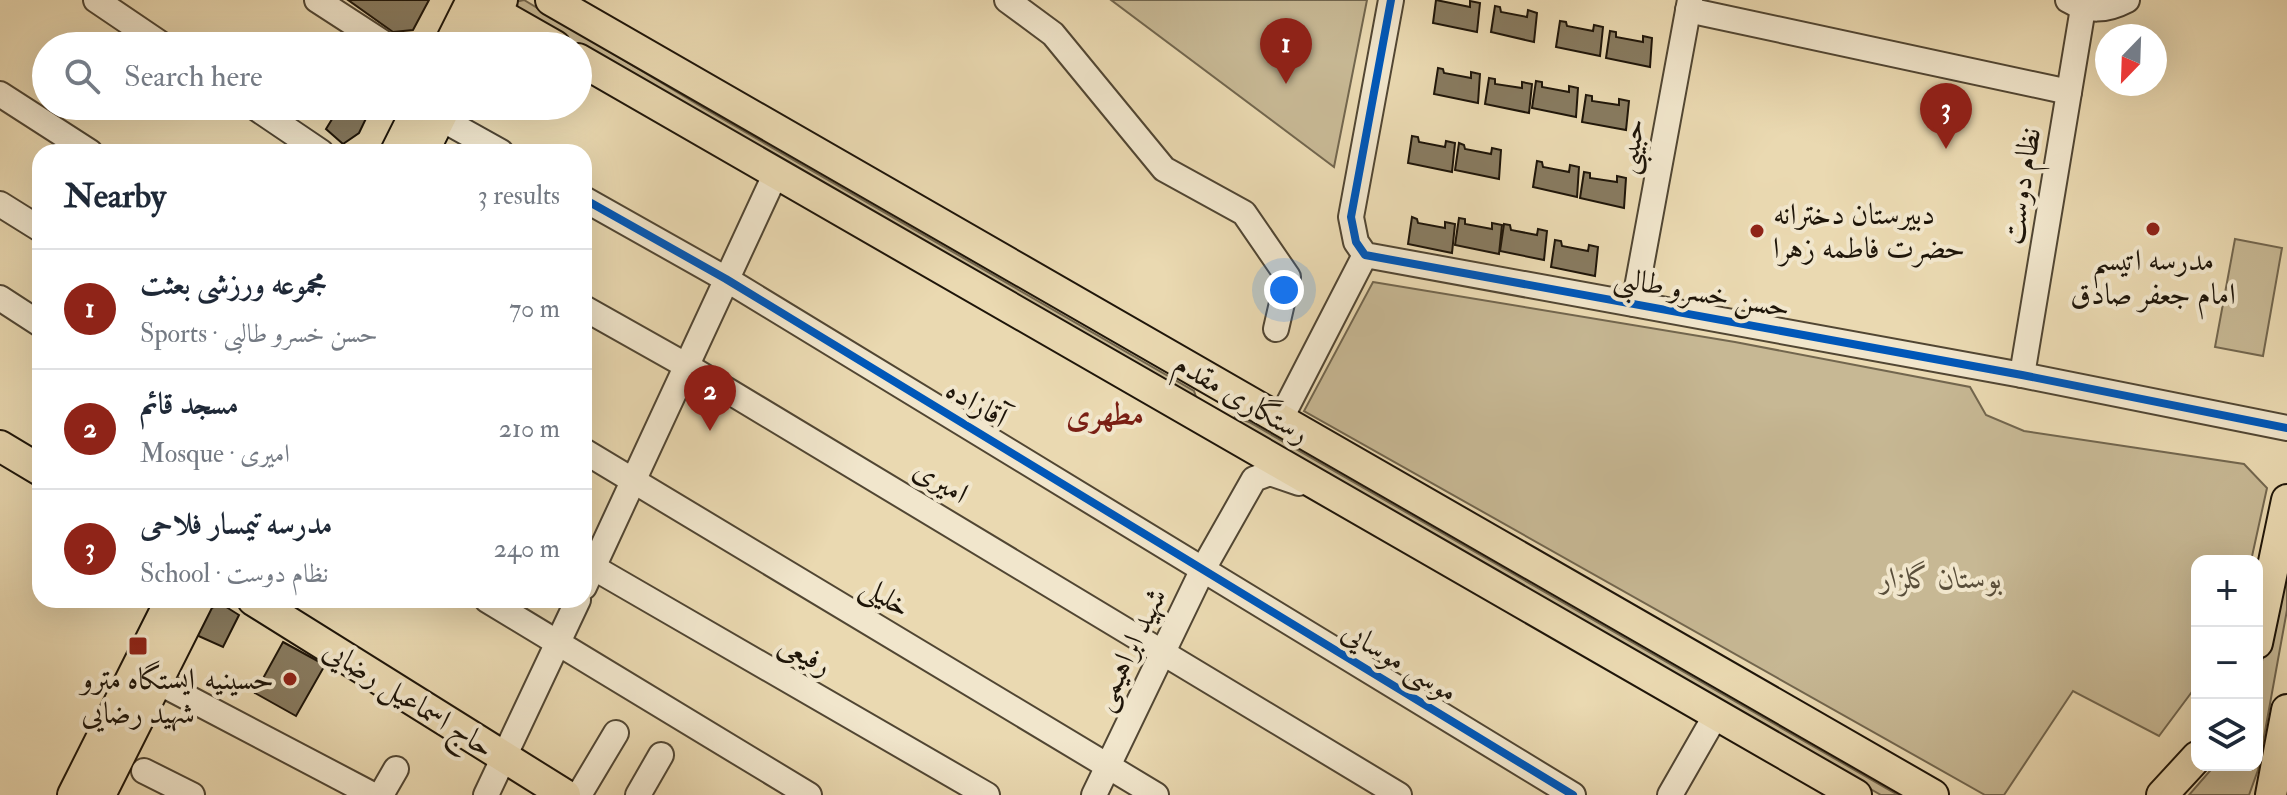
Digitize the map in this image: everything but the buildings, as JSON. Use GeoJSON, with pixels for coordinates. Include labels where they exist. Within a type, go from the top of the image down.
{"type":"FeatureCollection","features":[{"type":"Feature","properties":{"kind":"main road","name":"رستگاری مقدم"},"geometry":{"type":"LineString","coordinates":[[551,0],[1933,795]]}},
{"type":"Feature","properties":{"kind":"main road"},"geometry":{"type":"LineString","coordinates":[[461,32],[486,3]]}},
{"type":"Feature","properties":{"kind":"main road"},"geometry":{"type":"LineString","coordinates":[[481,32],[486,3]]}},
{"type":"Feature","properties":{"kind":"main road"},"geometry":{"type":"LineString","coordinates":[[486,3],[533,32]]}},
{"type":"Feature","properties":{"kind":"main road","name":"رستگاری مقدم"},"geometry":{"type":"LineString","coordinates":[[592,67],[1856,795]]}},
{"type":"Feature","properties":{"kind":"main road"},"geometry":{"type":"LineString","coordinates":[[403,144],[426,120]]}},
{"type":"Feature","properties":{"kind":"main road"},"geometry":{"type":"LineString","coordinates":[[425,144],[432,120]]}},
{"type":"Feature","properties":{"kind":"main road"},"geometry":{"type":"LineString","coordinates":[[1214,424],[1232,392]]}},
{"type":"Feature","properties":{"kind":"main road"},"geometry":{"type":"LineString","coordinates":[[0,446],[32,465]]}},
{"type":"Feature","properties":{"kind":"main road"},"geometry":{"type":"LineString","coordinates":[[2260,627],[2287,500]]}},
{"type":"Feature","properties":{"kind":"main road"},"geometry":{"type":"LineString","coordinates":[[73,795],[167,608]]}},
{"type":"Feature","properties":{"kind":"main road"},"geometry":{"type":"LineString","coordinates":[[100,795],[194,608]]}},
{"type":"Feature","properties":{"kind":"main road","name":"حاج اسماعیل رضایی"},"geometry":{"type":"LineString","coordinates":[[266,608],[565,795]]}},
{"type":"Feature","properties":{"kind":"main road"},"geometry":{"type":"LineString","coordinates":[[2271,795],[2287,710]]}},
{"type":"Feature","properties":{"kind":"main road"},"geometry":{"type":"LineString","coordinates":[[2162,795],[2191,764]]}},
{"type":"Feature","properties":{"kind":"street"},"geometry":{"type":"LineString","coordinates":[[96,0],[143,32]]}},
{"type":"Feature","properties":{"kind":"street"},"geometry":{"type":"LineString","coordinates":[[317,0],[366,32]]}},
{"type":"Feature","properties":{"kind":"street"},"geometry":{"type":"LineString","coordinates":[[1007,0],[1053,34],[1164,169],[1244,213],[1288,277],[1276,329]]}},
{"type":"Feature","properties":{"kind":"street"},"geometry":{"type":"LineString","coordinates":[[1280,420],[1365,255],[1356,242],[1351,217],[1391,0]]}},
{"type":"Feature","properties":{"kind":"street"},"geometry":{"type":"LineString","coordinates":[[2075,4],[2113,7],[2127,0]]}},
{"type":"Feature","properties":{"kind":"street","name":"نظام دوست"},"geometry":{"type":"LineString","coordinates":[[2022,375],[2069,92],[2075,4]]}},
{"type":"Feature","properties":{"kind":"street"},"geometry":{"type":"LineString","coordinates":[[1689,5],[2069,92]]}},
{"type":"Feature","properties":{"kind":"street","name":"حبیبی"},"geometry":{"type":"LineString","coordinates":[[1634,304],[1689,5]]}},
{"type":"Feature","properties":{"kind":"street"},"geometry":{"type":"LineString","coordinates":[[0,94],[32,115]]}},
{"type":"Feature","properties":{"kind":"street"},"geometry":{"type":"LineString","coordinates":[[40,120],[78,144]]}},
{"type":"Feature","properties":{"kind":"street"},"geometry":{"type":"LineString","coordinates":[[274,120],[309,144]]}},
{"type":"Feature","properties":{"kind":"street"},"geometry":{"type":"LineString","coordinates":[[451,120],[488,144]]}},
{"type":"Feature","properties":{"kind":"street"},"geometry":{"type":"LineString","coordinates":[[592,563],[635,482],[776,173]]}},
{"type":"Feature","properties":{"kind":"street"},"geometry":{"type":"LineString","coordinates":[[0,204],[32,224]]}},
{"type":"Feature","properties":{"kind":"street","name":"آقازاده"},"geometry":{"type":"LineString","coordinates":[[592,204],[726,279],[1203,569]]}},
{"type":"Feature","properties":{"kind":"street","name":"حسن خسرو طالبی"},"geometry":{"type":"LineString","coordinates":[[1365,255],[2022,375],[2287,428]]}},
{"type":"Feature","properties":{"kind":"street"},"geometry":{"type":"LineString","coordinates":[[0,298],[32,319]]}},
{"type":"Feature","properties":{"kind":"street","name":"امیری"},"geometry":{"type":"LineString","coordinates":[[592,313],[687,366],[1399,795]]}},
{"type":"Feature","properties":{"kind":"street","name":"خلیلی"},"geometry":{"type":"LineString","coordinates":[[592,456],[1156,795]]}},
{"type":"Feature","properties":{"kind":"street","name":"شهید ابراهیمی"},"geometry":{"type":"LineString","coordinates":[[1094,795],[1203,569],[1254,479],[1270,473],[1333,494]]}},
{"type":"Feature","properties":{"kind":"street","name":"موسی موسایی"},"geometry":{"type":"LineString","coordinates":[[1203,569],[1573,795]]}},
{"type":"Feature","properties":{"kind":"street","name":"رفیعی"},"geometry":{"type":"LineString","coordinates":[[592,575],[987,795]]}},
{"type":"Feature","properties":{"kind":"street"},"geometry":{"type":"LineString","coordinates":[[500,608],[809,795]]}},
{"type":"Feature","properties":{"kind":"street"},"geometry":{"type":"LineString","coordinates":[[486,795],[574,608]]}},
{"type":"Feature","properties":{"kind":"street"},"geometry":{"type":"LineString","coordinates":[[158,682],[373,795]]}},
{"type":"Feature","properties":{"kind":"street"},"geometry":{"type":"LineString","coordinates":[[1670,795],[1717,713]]}},
{"type":"Feature","properties":{"kind":"street"},"geometry":{"type":"LineString","coordinates":[[579,795],[616,733]]}},
{"type":"Feature","properties":{"kind":"street"},"geometry":{"type":"LineString","coordinates":[[638,795],[661,755]]}},
{"type":"Feature","properties":{"kind":"street"},"geometry":{"type":"LineString","coordinates":[[381,795],[396,769]]}},
{"type":"Feature","properties":{"kind":"street"},"geometry":{"type":"LineString","coordinates":[[144,771],[192,795]]}},
{"type":"Feature","properties":{"kind":"green space"},"geometry":{"type":"Polygon","coordinates":[[[524,0],[577,32],[556,32],[521,12],[515,2],[524,0]]]}},
{"type":"Feature","properties":{"kind":"green space"},"geometry":{"type":"Polygon","coordinates":[[[1111,0],[1367,0],[1334,167],[1111,0]]]}},
{"type":"Feature","properties":{"kind":"green space"},"geometry":{"type":"Polygon","coordinates":[[[592,41],[1194,391],[1197,400],[592,53],[592,41]]]}},
{"type":"Feature","properties":{"kind":"green space"},"geometry":{"type":"Polygon","coordinates":[[[2235,239],[2282,248],[2263,356],[2215,347],[2235,239]]]}},
{"type":"Feature","properties":{"kind":"green space","name":"بوستان گلزار"},"geometry":{"type":"Polygon","coordinates":[[[1373,282],[1735,342],[1970,387],[1986,415],[2024,431],[2244,464],[2267,488],[2252,555],[2191,555],[2191,693],[2159,736],[2073,691],[2004,795],[1985,795],[1304,411],[1373,282]]]}},
{"type":"Feature","properties":{"kind":"green space"},"geometry":{"type":"Polygon","coordinates":[[[1235,417],[1249,422],[1898,795],[1881,795],[1228,423],[1235,417]]]}},
{"type":"Feature","properties":{"kind":"green space"},"geometry":{"type":"Polygon","coordinates":[[[2287,542],[2287,610],[2263,742],[2263,656],[2287,542]]]}},
{"type":"Feature","properties":{"kind":"green space"},"geometry":{"type":"Polygon","coordinates":[[[2210,771],[2258,771],[2249,795],[2189,795],[2210,771]]]}},
{"type":"Feature","properties":{"kind":"cycle path"},"geometry":{"type":"LineString","coordinates":[[1391,0],[1351,217],[1356,242],[1365,255],[2022,375],[2287,428]]}},
{"type":"Feature","properties":{"kind":"cycle path"},"geometry":{"type":"LineString","coordinates":[[592,204],[726,279],[1573,795]]}},
{"type":"Feature","properties":{"kind":"place","name":"مجموعه ورزشی بعثت"},"geometry":{"type":"Point","coordinates":[1286,84]}},
{"type":"Feature","properties":{"kind":"place","name":"مدرسه تیمسار فلاحی"},"geometry":{"type":"Point","coordinates":[1946,149]}},
{"type":"Feature","properties":{"kind":"place","name":"مدرسه اتیسم امام جعفر صادق"},"geometry":{"type":"Point","coordinates":[2153,229]}},
{"type":"Feature","properties":{"kind":"place","name":"دبیرستان دخترانه حضرت فاطمه زهرا"},"geometry":{"type":"Point","coordinates":[1757,231]}},
{"type":"Feature","properties":{"kind":"place","name":"مسجد قائم"},"geometry":{"type":"Point","coordinates":[710,431]}},
{"type":"Feature","properties":{"kind":"place","name":"ایستگاه مترو شهید رضایی"},"geometry":{"type":"Point","coordinates":[138,646]}},
{"type":"Feature","properties":{"kind":"place","name":"حسینیه"},"geometry":{"type":"Point","coordinates":[290,679]}},
{"type":"Feature","properties":{"kind":"district","name":"مطهری"},"geometry":{"type":"Point","coordinates":[1105,414]}}]}
